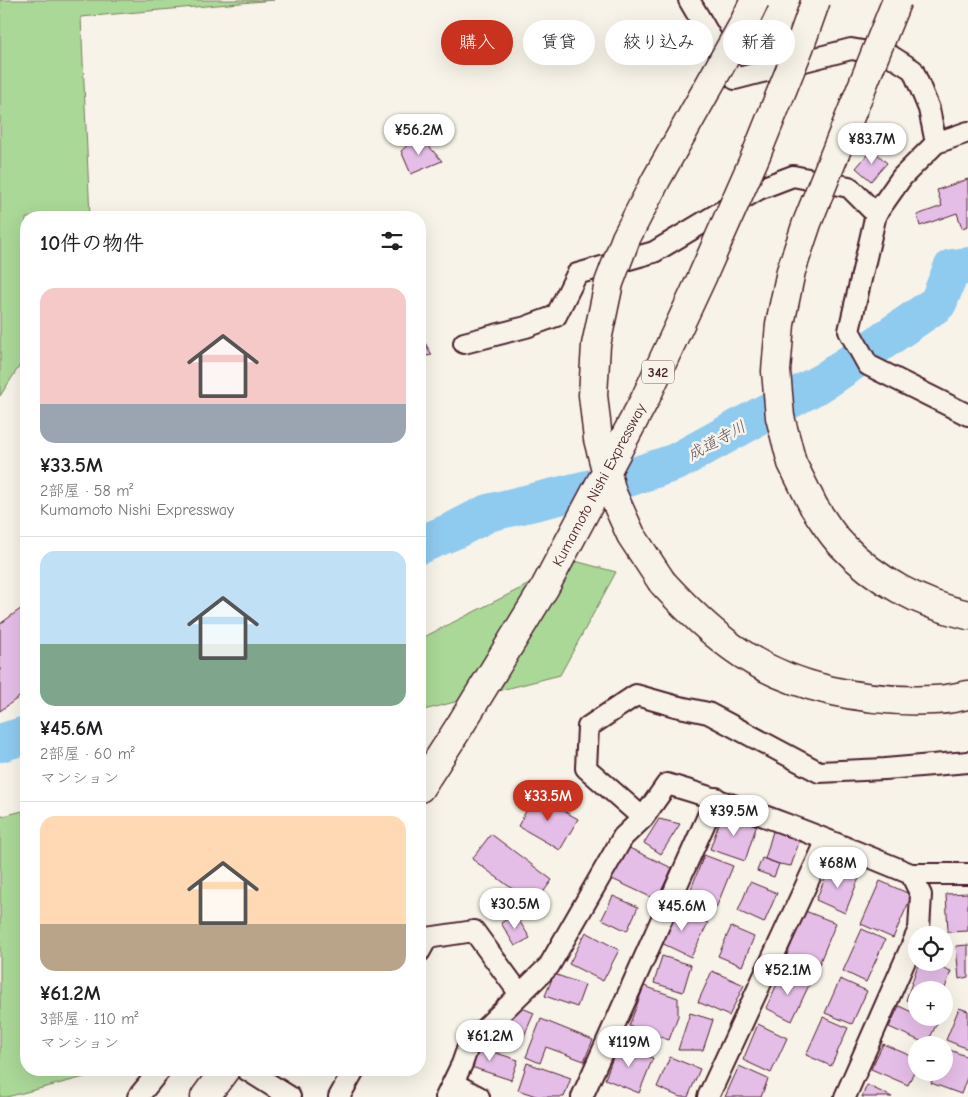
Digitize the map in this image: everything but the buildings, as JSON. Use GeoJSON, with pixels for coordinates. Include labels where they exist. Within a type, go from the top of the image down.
{"type":"FeatureCollection","features":[{"type":"Feature","properties":{"kind":"highway"},"geometry":{"type":"LineString","coordinates":[[755,0],[626,238],[609,283],[596,345],[593,395],[598,439],[610,484],[631,536],[662,582],[693,616],[733,648],[778,674],[825,690],[878,699],[936,700],[968,695]]}},
{"type":"Feature","properties":{"kind":"highway","name":"Kumamoto Nishi Expressway"},"geometry":{"type":"LineString","coordinates":[[426,779],[544,587],[645,399],[756,155],[816,0]]}},
{"type":"Feature","properties":{"kind":"highway"},"geometry":{"type":"LineString","coordinates":[[898,0],[807,223],[791,271],[780,324],[776,370],[780,417],[792,462],[814,507],[841,544],[872,572],[906,594],[950,611],[968,615]]}},
{"type":"Feature","properties":{"kind":"highway"},"geometry":{"type":"LineString","coordinates":[[205,1097],[221,1076]]}},
{"type":"Feature","properties":{"kind":"street"},"geometry":{"type":"LineString","coordinates":[[689,0],[735,79],[850,49],[891,56],[913,70],[928,109],[936,144]]}},
{"type":"Feature","properties":{"kind":"street"},"geometry":{"type":"LineString","coordinates":[[968,132],[936,144],[902,178],[876,214],[849,331],[868,365],[968,415]]}},
{"type":"Feature","properties":{"kind":"street"},"geometry":{"type":"LineString","coordinates":[[464,344],[526,327],[556,316],[577,274],[654,252],[759,189],[793,176],[849,186],[876,214]]}},
{"type":"Feature","properties":{"kind":"street"},"geometry":{"type":"LineString","coordinates":[[643,818],[586,768],[588,728],[636,695],[708,713],[820,772],[885,770],[968,762]]}},
{"type":"Feature","properties":{"kind":"street"},"geometry":{"type":"LineString","coordinates":[[480,1097],[450,1090],[469,1044],[549,966],[623,837],[643,818],[667,784],[716,798],[911,874],[968,874]]}},
{"type":"Feature","properties":{"kind":"street"},"geometry":{"type":"LineString","coordinates":[[582,1097],[716,798]]}},
{"type":"Feature","properties":{"kind":"street"},"geometry":{"type":"LineString","coordinates":[[708,1097],[827,840]]}},
{"type":"Feature","properties":{"kind":"street"},"geometry":{"type":"LineString","coordinates":[[845,1097],[919,928],[921,895],[911,874]]}},
{"type":"Feature","properties":{"kind":"street"},"geometry":{"type":"LineString","coordinates":[[426,940],[427,938],[474,931],[520,994]]}},
{"type":"Feature","properties":{"kind":"street"},"geometry":{"type":"LineString","coordinates":[[138,1097],[155,1076]]}},
{"type":"Feature","properties":{"kind":"street"},"geometry":{"type":"LineString","coordinates":[[257,1076],[290,1097]]}},
{"type":"Feature","properties":{"kind":"street"},"geometry":{"type":"LineString","coordinates":[[339,1097],[351,1076]]}},
{"type":"Feature","properties":{"kind":"green space"},"geometry":{"type":"Polygon","coordinates":[[[0,0],[274,0],[81,17],[90,211],[20,211],[20,365],[0,396],[0,0]]]}},
{"type":"Feature","properties":{"kind":"green space"},"geometry":{"type":"Polygon","coordinates":[[[575,561],[616,572],[560,675],[426,709],[426,636],[575,561]]]}},
{"type":"Feature","properties":{"kind":"green space"},"geometry":{"type":"Polygon","coordinates":[[[20,812],[20,1076],[89,1076],[7,1097],[0,1097],[0,817],[20,812]]]}},
{"type":"Feature","properties":{"kind":"waterway","name":"成道寺川"},"geometry":{"type":"LineString","coordinates":[[426,542],[488,513],[613,483],[676,462],[826,380],[938,303],[952,268],[968,266]]}},
{"type":"Feature","properties":{"kind":"waterway","name":"成道寺川"},"geometry":{"type":"LineString","coordinates":[[0,743],[20,737]]}}]}
